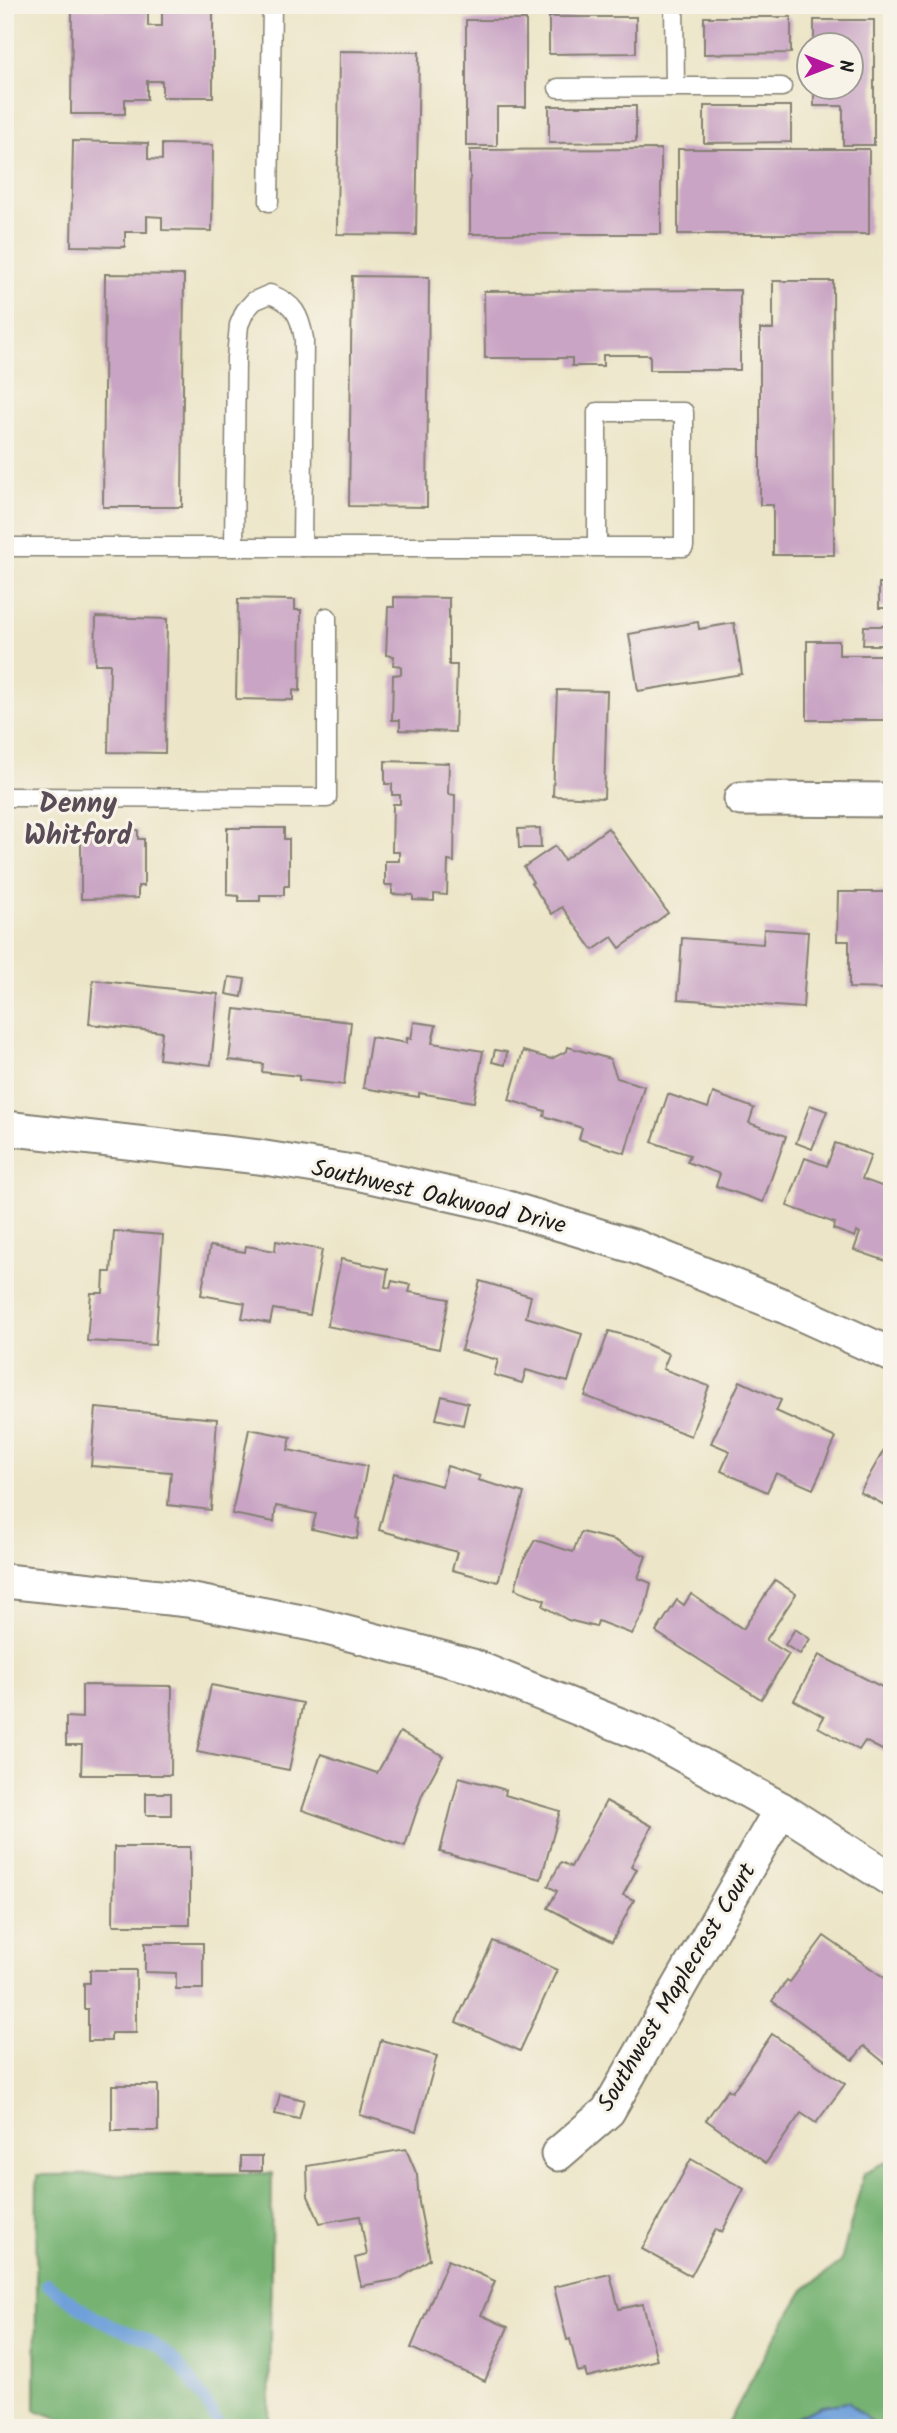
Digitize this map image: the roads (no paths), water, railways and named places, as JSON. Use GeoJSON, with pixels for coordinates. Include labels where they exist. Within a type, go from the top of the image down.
{"type":"FeatureCollection","features":[{"type":"Feature","properties":{"kind":"street"},"geometry":{"type":"LineString","coordinates":[[741,799],[892,800]]}},
{"type":"Feature","properties":{"kind":"street","name":"Southwest Oakwood Drive"},"geometry":{"type":"LineString","coordinates":[[5,1128],[259,1157],[352,1172],[498,1205],[636,1247],[786,1307],[892,1355]]}},
{"type":"Feature","properties":{"kind":"street"},"geometry":{"type":"LineString","coordinates":[[5,1581],[188,1600],[312,1624],[472,1666],[650,1737],[781,1809],[892,1880]]}},
{"type":"Feature","properties":{"kind":"street","name":"Southwest Maplecrest Court"},"geometry":{"type":"LineString","coordinates":[[558,2154],[608,2111],[781,1809]]}},
{"type":"Feature","properties":{"kind":"lane"},"geometry":{"type":"LineString","coordinates":[[269,202],[272,5]]}},
{"type":"Feature","properties":{"kind":"lane"},"geometry":{"type":"LineString","coordinates":[[674,5],[675,88]]}},
{"type":"Feature","properties":{"kind":"lane"},"geometry":{"type":"LineString","coordinates":[[558,88],[782,86]]}},
{"type":"Feature","properties":{"kind":"lane"},"geometry":{"type":"LineString","coordinates":[[234,547],[236,358],[239,325],[245,311],[254,301],[270,294],[284,299],[293,307],[300,318],[304,339],[302,547]]}},
{"type":"Feature","properties":{"kind":"lane"},"geometry":{"type":"LineString","coordinates":[[5,547],[234,547],[302,547],[597,547],[684,547],[684,412],[597,412],[597,547]]}},
{"type":"Feature","properties":{"kind":"lane"},"geometry":{"type":"LineString","coordinates":[[5,797],[327,797],[327,617]]}},
{"type":"Feature","properties":{"kind":"water"},"geometry":{"type":"Polygon","coordinates":[[[848,2402],[878,2428],[773,2428],[822,2406],[848,2402]]]}},
{"type":"Feature","properties":{"kind":"waterway"},"geometry":{"type":"LineString","coordinates":[[47,2284],[93,2316],[162,2349],[191,2380],[221,2428]]}},
{"type":"Feature","properties":{"kind":"district","name":"Denny Whitford"},"geometry":{"type":"Point","coordinates":[78,818]}}]}
